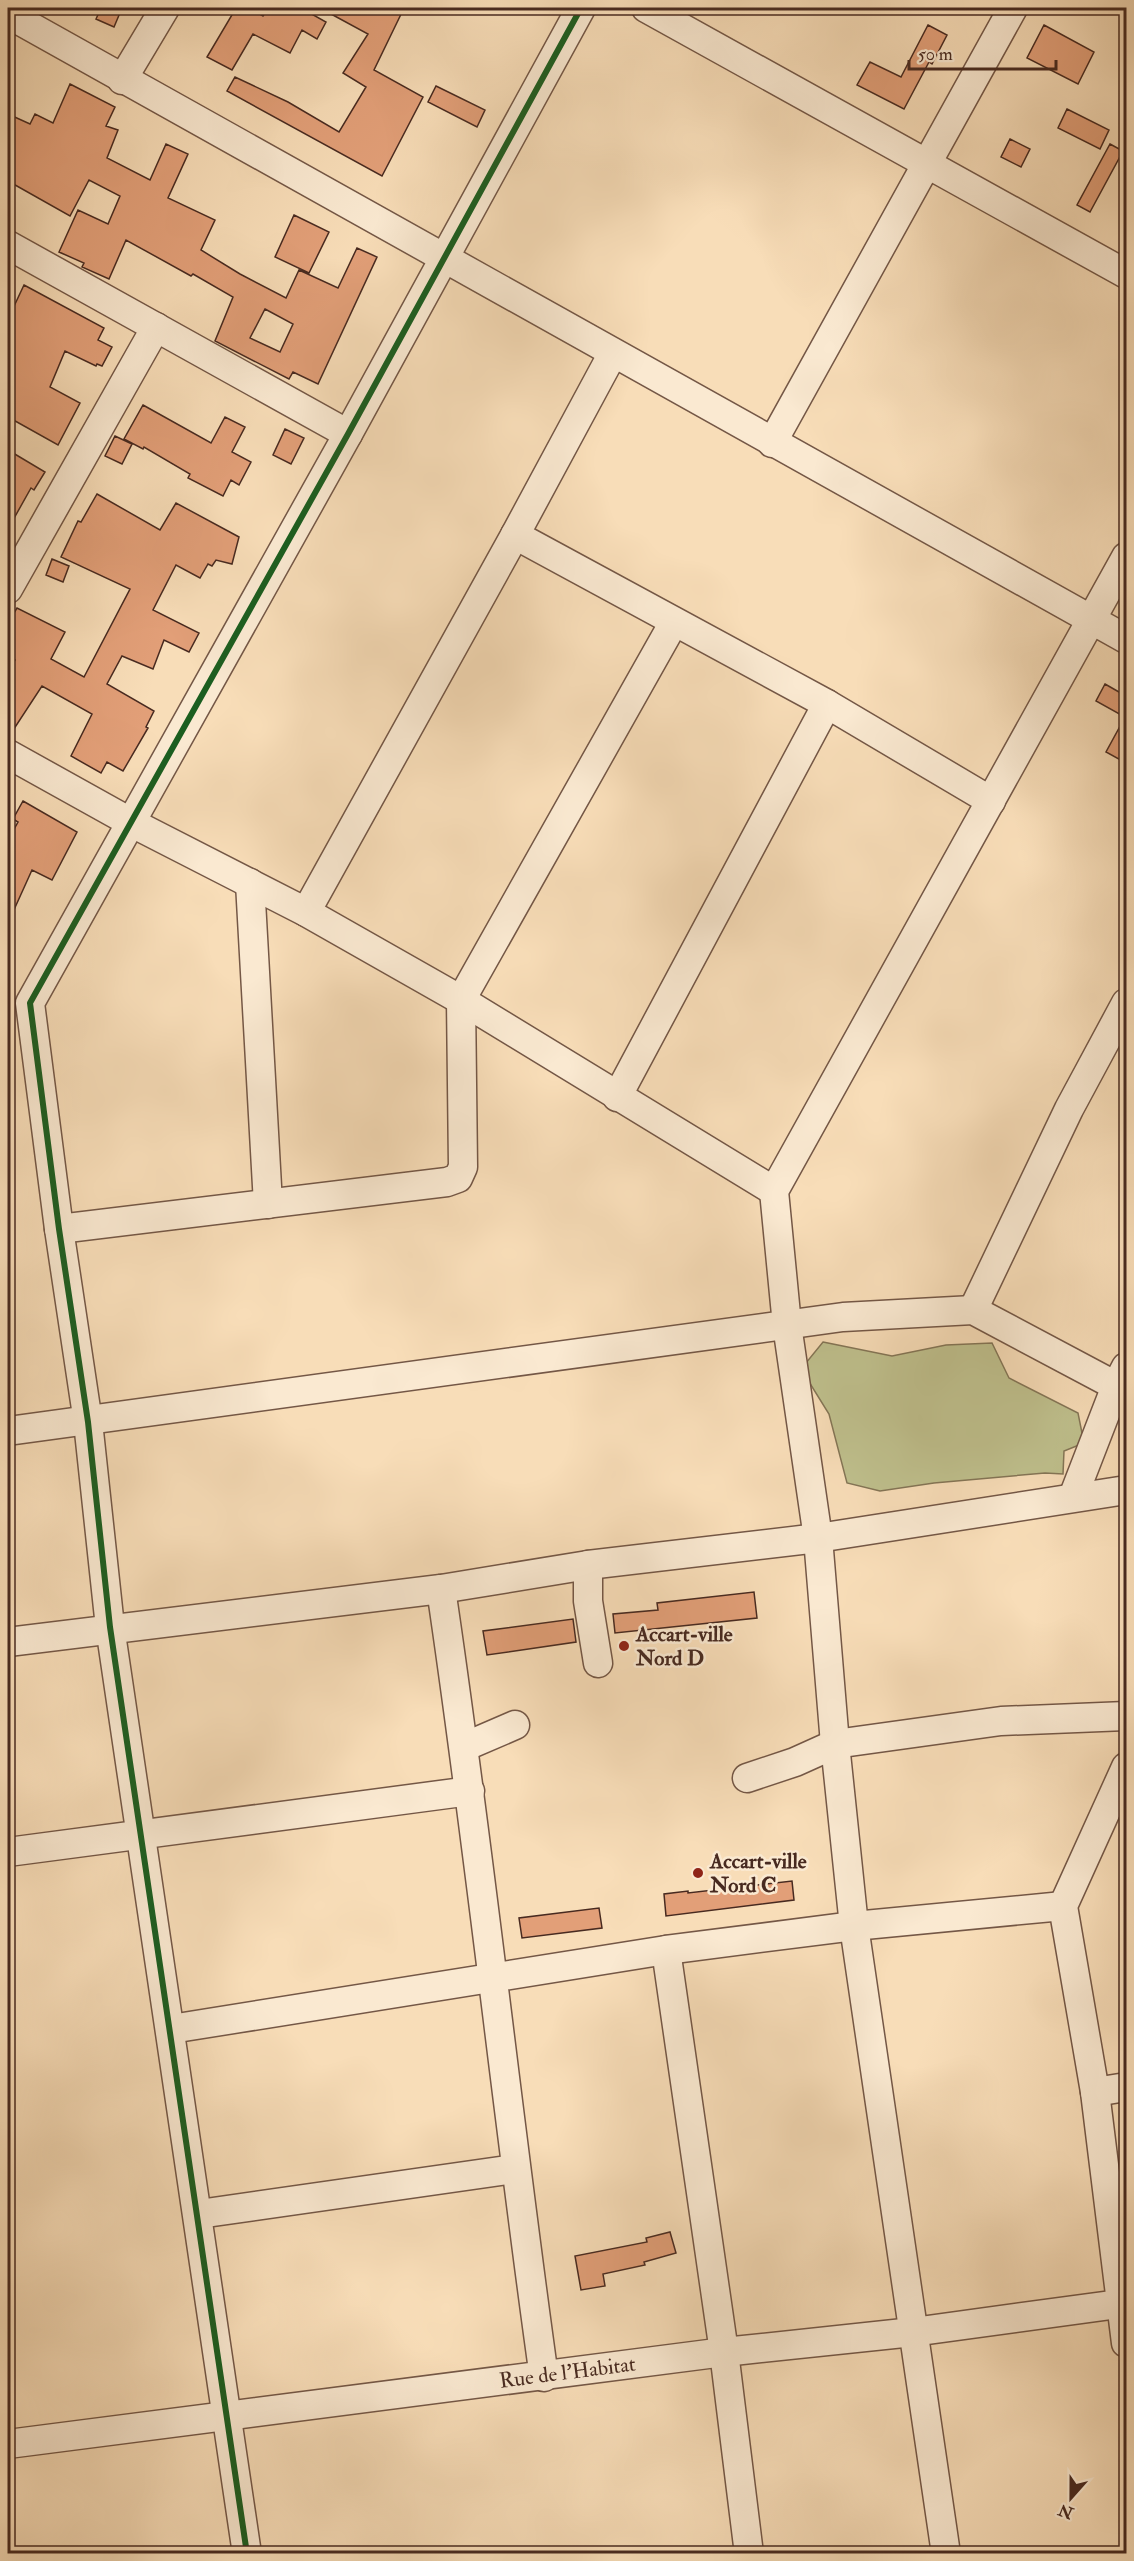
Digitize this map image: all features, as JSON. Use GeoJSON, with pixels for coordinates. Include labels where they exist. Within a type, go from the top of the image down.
{"type":"FeatureCollection","features":[{"type":"Feature","properties":{"kind":"street"},"geometry":{"type":"LineString","coordinates":[[122,80],[165,8]]}},
{"type":"Feature","properties":{"kind":"street"},"geometry":{"type":"LineString","coordinates":[[248,2553],[225,2416],[198,2214],[110,1627],[88,1422],[59,1229],[19,997],[132,823],[581,8]]}},
{"type":"Feature","properties":{"kind":"street"},"geometry":{"type":"LineString","coordinates":[[646,8],[1126,274]]}},
{"type":"Feature","properties":{"kind":"street"},"geometry":{"type":"LineString","coordinates":[[772,443],[1013,8]]}},
{"type":"Feature","properties":{"kind":"street"},"geometry":{"type":"LineString","coordinates":[[8,14],[442,259],[1126,639]]}},
{"type":"Feature","properties":{"kind":"street"},"geometry":{"type":"LineString","coordinates":[[8,244],[348,434]]}},
{"type":"Feature","properties":{"kind":"street"},"geometry":{"type":"LineString","coordinates":[[8,589],[156,327]]}},
{"type":"Feature","properties":{"kind":"street"},"geometry":{"type":"LineString","coordinates":[[306,912],[613,353]]}},
{"type":"Feature","properties":{"kind":"street"},"geometry":{"type":"LineString","coordinates":[[515,535],[827,704],[992,801]]}},
{"type":"Feature","properties":{"kind":"street"},"geometry":{"type":"LineString","coordinates":[[946,2553],[854,1926],[835,1744],[818,1538],[787,1325],[774,1191],[1126,557]]}},
{"type":"Feature","properties":{"kind":"street"},"geometry":{"type":"LineString","coordinates":[[59,1229],[447,1182],[458,1178],[463,1167],[461,1000],[674,622]]}},
{"type":"Feature","properties":{"kind":"street"},"geometry":{"type":"LineString","coordinates":[[617,1097],[827,704]]}},
{"type":"Feature","properties":{"kind":"street"},"geometry":{"type":"LineString","coordinates":[[8,754],[132,823],[306,912],[461,1000],[774,1191]]}},
{"type":"Feature","properties":{"kind":"street"},"geometry":{"type":"LineString","coordinates":[[250,883],[268,1204]]}},
{"type":"Feature","properties":{"kind":"street"},"geometry":{"type":"LineString","coordinates":[[973,1310],[1069,1109],[1126,1003]]}},
{"type":"Feature","properties":{"kind":"street"},"geometry":{"type":"LineString","coordinates":[[8,1431],[88,1422],[843,1317],[973,1310],[1121,1377],[1073,1497]]}},
{"type":"Feature","properties":{"kind":"street"},"geometry":{"type":"LineString","coordinates":[[8,1642],[110,1627],[441,1589],[588,1566],[818,1538],[1126,1490]]}},
{"type":"Feature","properties":{"kind":"street"},"geometry":{"type":"LineString","coordinates":[[588,1566],[588,1601],[598,1663]]}},
{"type":"Feature","properties":{"kind":"street"},"geometry":{"type":"LineString","coordinates":[[441,1589],[494,1977],[514,2169],[544,2377]]}},
{"type":"Feature","properties":{"kind":"street"},"geometry":{"type":"LineString","coordinates":[[747,1778],[795,1762],[835,1744],[1001,1721],[1126,1716]]}},
{"type":"Feature","properties":{"kind":"street"},"geometry":{"type":"LineString","coordinates":[[464,1747],[515,1725]]}},
{"type":"Feature","properties":{"kind":"street"},"geometry":{"type":"LineString","coordinates":[[1126,1767],[1063,1906],[1095,2092],[1124,2303],[1126,2343]]}},
{"type":"Feature","properties":{"kind":"street"},"geometry":{"type":"LineString","coordinates":[[8,1852],[470,1791]]}},
{"type":"Feature","properties":{"kind":"street"},"geometry":{"type":"LineString","coordinates":[[171,2029],[666,1950],[854,1926],[1063,1906]]}},
{"type":"Feature","properties":{"kind":"street"},"geometry":{"type":"LineString","coordinates":[[666,1950],[724,2352],[749,2553]]}},
{"type":"Feature","properties":{"kind":"street"},"geometry":{"type":"LineString","coordinates":[[1095,2092],[1126,2087]]}},
{"type":"Feature","properties":{"kind":"street"},"geometry":{"type":"LineString","coordinates":[[198,2214],[514,2169]]}},
{"type":"Feature","properties":{"kind":"street","name":"Rue de l'Habitat"},"geometry":{"type":"LineString","coordinates":[[8,2444],[544,2377],[724,2352],[913,2332],[1124,2303]]}},
{"type":"Feature","properties":{"kind":"green space"},"geometry":{"type":"Polygon","coordinates":[[[823,1342],[892,1356],[946,1345],[992,1343],[1009,1378],[1078,1413],[1084,1443],[1064,1451],[1063,1474],[1045,1473],[934,1483],[880,1491],[847,1483],[829,1414],[801,1369],[823,1342]]]}},
{"type":"Feature","properties":{"kind":"building"},"geometry":{"type":"Polygon","coordinates":[[[101,8],[122,8],[114,27],[96,19],[101,8]]]}},
{"type":"Feature","properties":{"kind":"building"},"geometry":{"type":"Polygon","coordinates":[[[236,8],[249,8],[263,16],[268,8],[301,8],[326,22],[317,39],[302,30],[290,53],[253,34],[232,70],[207,57],[236,8]]]}},
{"type":"Feature","properties":{"kind":"building"},"geometry":{"type":"Polygon","coordinates":[[[320,8],[404,8],[374,70],[423,97],[382,176],[227,91],[235,77],[288,102],[339,132],[366,87],[343,73],[368,34],[320,8]]]}},
{"type":"Feature","properties":{"kind":"building"},"geometry":{"type":"Polygon","coordinates":[[[928,25],[947,35],[932,64],[929,62],[904,109],[857,85],[870,62],[901,77],[928,25]]]}},
{"type":"Feature","properties":{"kind":"building"},"geometry":{"type":"Polygon","coordinates":[[[1044,25],[1094,52],[1078,84],[1027,58],[1044,25]]]}},
{"type":"Feature","properties":{"kind":"building"},"geometry":{"type":"Polygon","coordinates":[[[70,84],[115,107],[106,126],[118,130],[107,158],[150,180],[166,144],[188,154],[168,198],[215,220],[201,250],[286,298],[299,270],[338,288],[357,248],[377,257],[318,384],[293,372],[289,379],[215,341],[233,297],[193,274],[191,276],[126,240],[109,279],[82,267],[84,263],[59,252],[78,210],[108,224],[120,196],[89,180],[70,216],[8,181],[8,114],[30,124],[35,114],[53,123],[70,84]],[[265,309],[250,338],[280,352],[293,324],[265,309]]]}},
{"type":"Feature","properties":{"kind":"building"},"geometry":{"type":"Polygon","coordinates":[[[436,86],[485,110],[477,127],[428,102],[436,86]]]}},
{"type":"Feature","properties":{"kind":"building"},"geometry":{"type":"Polygon","coordinates":[[[1067,109],[1109,130],[1100,149],[1058,128],[1067,109]]]}},
{"type":"Feature","properties":{"kind":"building"},"geometry":{"type":"Polygon","coordinates":[[[1010,139],[1030,149],[1021,167],[1001,157],[1010,139]]]}},
{"type":"Feature","properties":{"kind":"building"},"geometry":{"type":"Polygon","coordinates":[[[1110,144],[1123,151],[1090,212],[1077,205],[1110,144]]]}},
{"type":"Feature","properties":{"kind":"building"},"geometry":{"type":"Polygon","coordinates":[[[294,215],[329,232],[309,273],[275,257],[294,215]]]}},
{"type":"Feature","properties":{"kind":"building"},"geometry":{"type":"Polygon","coordinates":[[[24,285],[104,328],[98,340],[112,347],[102,366],[97,364],[96,366],[65,351],[50,387],[80,403],[58,445],[8,417],[8,319],[24,285]]]}},
{"type":"Feature","properties":{"kind":"building"},"geometry":{"type":"Polygon","coordinates":[[[143,405],[211,443],[225,417],[245,427],[232,452],[251,462],[239,485],[231,480],[223,496],[188,478],[190,474],[144,447],[143,449],[124,439],[143,405]]]}},
{"type":"Feature","properties":{"kind":"building"},"geometry":{"type":"Polygon","coordinates":[[[285,429],[304,438],[291,464],[273,455],[285,429]]]}},
{"type":"Feature","properties":{"kind":"building"},"geometry":{"type":"Polygon","coordinates":[[[115,436],[132,444],[122,464],[105,456],[115,436]]]}},
{"type":"Feature","properties":{"kind":"building"},"geometry":{"type":"Polygon","coordinates":[[[8,450],[45,472],[34,490],[31,488],[8,529],[8,450]]]}},
{"type":"Feature","properties":{"kind":"building"},"geometry":{"type":"Polygon","coordinates":[[[97,494],[160,530],[176,503],[239,537],[232,564],[216,560],[212,566],[208,564],[200,578],[176,565],[153,610],[199,633],[189,652],[164,640],[153,669],[122,656],[107,684],[154,711],[146,727],[148,728],[123,771],[107,762],[101,773],[71,756],[92,714],[42,686],[8,738],[8,672],[15,660],[8,656],[8,641],[14,628],[8,624],[17,608],[65,632],[51,659],[84,677],[130,589],[61,557],[78,521],[81,522],[97,494]]]}},
{"type":"Feature","properties":{"kind":"building"},"geometry":{"type":"Polygon","coordinates":[[[52,559],[69,566],[63,582],[46,575],[52,559]]]}},
{"type":"Feature","properties":{"kind":"building"},"geometry":{"type":"Polygon","coordinates":[[[1105,684],[1126,696],[1126,763],[1106,752],[1125,717],[1096,701],[1105,684]]]}},
{"type":"Feature","properties":{"kind":"building"},"geometry":{"type":"Polygon","coordinates":[[[23,801],[77,832],[52,880],[32,870],[8,923],[8,840],[18,822],[13,819],[23,801]]]}},
{"type":"Feature","properties":{"kind":"building"},"geometry":{"type":"Polygon","coordinates":[[[754,1592],[757,1618],[615,1633],[613,1614],[658,1610],[657,1603],[754,1592]]]}},
{"type":"Feature","properties":{"kind":"building"},"geometry":{"type":"Polygon","coordinates":[[[573,1619],[576,1642],[487,1655],[483,1631],[573,1619]]]}},
{"type":"Feature","properties":{"kind":"building"},"geometry":{"type":"Polygon","coordinates":[[[792,1881],[794,1900],[666,1916],[664,1894],[792,1881]]]}},
{"type":"Feature","properties":{"kind":"building"},"geometry":{"type":"Polygon","coordinates":[[[599,1908],[602,1928],[522,1938],[519,1918],[599,1908]]]}},
{"type":"Feature","properties":{"kind":"building"},"geometry":{"type":"Polygon","coordinates":[[[670,2232],[676,2253],[644,2262],[645,2265],[603,2274],[605,2286],[581,2290],[575,2256],[647,2242],[646,2238],[670,2232]]]}},
{"type":"Feature","properties":{"kind":"cycle path"},"geometry":{"type":"LineString","coordinates":[[247,2554],[110,1627],[88,1422],[59,1229],[30,1003],[348,434],[581,8]]}},
{"type":"Feature","properties":{"kind":"place","name":"Accart-ville Nord D"},"geometry":{"type":"Point","coordinates":[624,1646]}},
{"type":"Feature","properties":{"kind":"place","name":"Accart-ville Nord C"},"geometry":{"type":"Point","coordinates":[698,1873]}}]}
